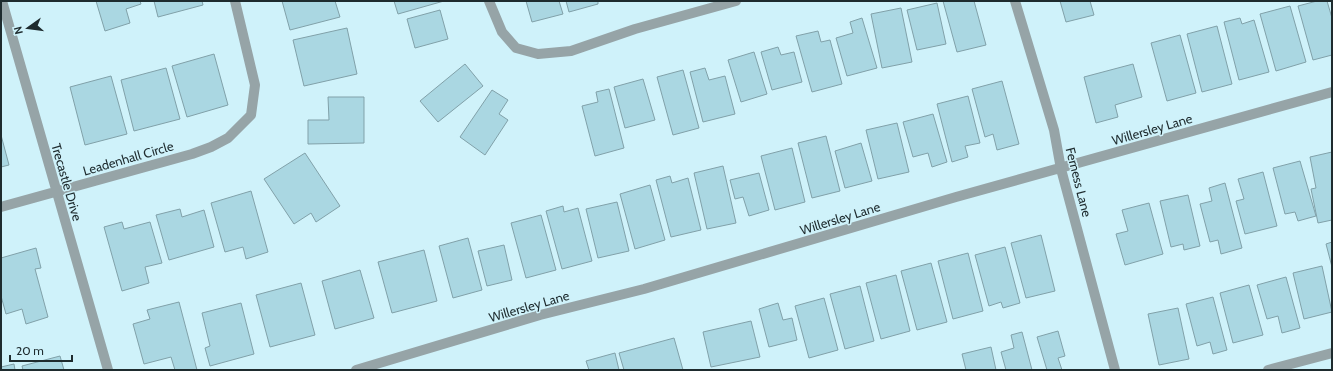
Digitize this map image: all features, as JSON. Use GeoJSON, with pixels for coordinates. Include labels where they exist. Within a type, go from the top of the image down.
{"type":"FeatureCollection","features":[{"type":"Feature","properties":{"kind":"street","name":"Trecastle Drive"},"geometry":{"type":"LineString","coordinates":[[2,1],[108,370]]}},
{"type":"Feature","properties":{"kind":"street","name":"Leadenhall Circle"},"geometry":{"type":"LineString","coordinates":[[1,207],[192,154],[217,144],[228,138],[236,131],[251,115],[255,85],[234,1]]}},
{"type":"Feature","properties":{"kind":"street"},"geometry":{"type":"LineString","coordinates":[[489,1],[502,32],[516,48],[538,54],[570,51],[636,29],[736,1]]}},
{"type":"Feature","properties":{"kind":"street","name":"Ferness Lane"},"geometry":{"type":"LineString","coordinates":[[1015,1],[1054,130],[1060,169],[1115,370]]}},
{"type":"Feature","properties":{"kind":"street","name":"Willersley Lane"},"geometry":{"type":"LineString","coordinates":[[356,370],[540,315],[644,289],[956,197],[1332,92]]}},
{"type":"Feature","properties":{"kind":"street"},"geometry":{"type":"LineString","coordinates":[[1268,370],[1332,353]]}},
{"type":"Feature","properties":{"kind":"building"},"geometry":{"type":"Polygon","coordinates":[[[96,1],[140,1],[141,4],[126,9],[130,23],[105,31],[96,1]]]}},
{"type":"Feature","properties":{"kind":"building"},"geometry":{"type":"Polygon","coordinates":[[[154,1],[202,1],[203,5],[158,17],[154,1]]]}},
{"type":"Feature","properties":{"kind":"building"},"geometry":{"type":"Polygon","coordinates":[[[282,1],[335,1],[340,17],[290,30],[282,1]]]}},
{"type":"Feature","properties":{"kind":"building"},"geometry":{"type":"Polygon","coordinates":[[[394,1],[444,1],[398,14],[394,1]]]}},
{"type":"Feature","properties":{"kind":"building"},"geometry":{"type":"Polygon","coordinates":[[[526,1],[559,1],[563,14],[532,22],[526,1]]]}},
{"type":"Feature","properties":{"kind":"building"},"geometry":{"type":"Polygon","coordinates":[[[566,1],[598,1],[598,4],[569,12],[566,1]]]}},
{"type":"Feature","properties":{"kind":"building"},"geometry":{"type":"Polygon","coordinates":[[[943,1],[974,1],[986,45],[957,52],[943,1]]]}},
{"type":"Feature","properties":{"kind":"building"},"geometry":{"type":"Polygon","coordinates":[[[1060,1],[1090,1],[1094,15],[1066,22],[1060,1]]]}},
{"type":"Feature","properties":{"kind":"building"},"geometry":{"type":"Polygon","coordinates":[[[1317,1],[1327,1],[1332,18],[1332,55],[1313,60],[1298,6],[1317,1]]]}},
{"type":"Feature","properties":{"kind":"building"},"geometry":{"type":"Polygon","coordinates":[[[937,3],[946,44],[917,50],[907,10],[937,3]]]}},
{"type":"Feature","properties":{"kind":"building"},"geometry":{"type":"Polygon","coordinates":[[[1290,6],[1306,62],[1276,71],[1260,14],[1290,6]]]}},
{"type":"Feature","properties":{"kind":"building"},"geometry":{"type":"Polygon","coordinates":[[[901,8],[912,62],[882,68],[871,14],[901,8]]]}},
{"type":"Feature","properties":{"kind":"building"},"geometry":{"type":"Polygon","coordinates":[[[440,10],[448,39],[415,48],[407,19],[440,10]]]}},
{"type":"Feature","properties":{"kind":"building"},"geometry":{"type":"Polygon","coordinates":[[[862,18],[877,68],[847,76],[836,38],[853,33],[850,22],[862,18]]]}},
{"type":"Feature","properties":{"kind":"building"},"geometry":{"type":"Polygon","coordinates":[[[1240,18],[1242,24],[1254,20],[1269,72],[1239,80],[1224,22],[1240,18]]]}},
{"type":"Feature","properties":{"kind":"building"},"geometry":{"type":"Polygon","coordinates":[[[1217,26],[1232,84],[1202,92],[1187,34],[1217,26]]]}},
{"type":"Feature","properties":{"kind":"building"},"geometry":{"type":"Polygon","coordinates":[[[347,28],[357,74],[304,86],[293,40],[347,28]]]}},
{"type":"Feature","properties":{"kind":"building"},"geometry":{"type":"Polygon","coordinates":[[[818,31],[821,42],[830,40],[842,84],[812,92],[796,36],[818,31]]]}},
{"type":"Feature","properties":{"kind":"building"},"geometry":{"type":"Polygon","coordinates":[[[1180,35],[1196,93],[1167,101],[1151,43],[1180,35]]]}},
{"type":"Feature","properties":{"kind":"building"},"geometry":{"type":"Polygon","coordinates":[[[778,47],[781,55],[794,52],[802,82],[772,90],[761,52],[778,47]]]}},
{"type":"Feature","properties":{"kind":"building"},"geometry":{"type":"Polygon","coordinates":[[[754,52],[767,94],[741,102],[728,60],[754,52]]]}},
{"type":"Feature","properties":{"kind":"building"},"geometry":{"type":"Polygon","coordinates":[[[214,54],[228,105],[187,117],[172,66],[214,54]]]}},
{"type":"Feature","properties":{"kind":"building"},"geometry":{"type":"Polygon","coordinates":[[[465,64],[483,86],[438,122],[420,101],[465,64]]]}},
{"type":"Feature","properties":{"kind":"building"},"geometry":{"type":"Polygon","coordinates":[[[1133,64],[1142,97],[1115,105],[1118,117],[1096,123],[1084,77],[1133,64]]]}},
{"type":"Feature","properties":{"kind":"building"},"geometry":{"type":"Polygon","coordinates":[[[166,68],[180,119],[134,131],[121,80],[166,68]]]}},
{"type":"Feature","properties":{"kind":"building"},"geometry":{"type":"Polygon","coordinates":[[[705,68],[709,80],[725,76],[735,114],[703,122],[690,72],[705,68]]]}},
{"type":"Feature","properties":{"kind":"building"},"geometry":{"type":"Polygon","coordinates":[[[683,70],[699,128],[673,135],[657,77],[683,70]]]}},
{"type":"Feature","properties":{"kind":"building"},"geometry":{"type":"Polygon","coordinates":[[[111,76],[127,134],[85,145],[70,87],[111,76]]]}},
{"type":"Feature","properties":{"kind":"building"},"geometry":{"type":"Polygon","coordinates":[[[643,79],[655,120],[625,128],[614,87],[643,79]]]}},
{"type":"Feature","properties":{"kind":"building"},"geometry":{"type":"Polygon","coordinates":[[[1002,81],[1019,144],[997,150],[993,134],[985,137],[972,89],[1002,81]]]}},
{"type":"Feature","properties":{"kind":"building"},"geometry":{"type":"Polygon","coordinates":[[[609,89],[624,148],[595,156],[582,106],[598,102],[596,92],[609,89]]]}},
{"type":"Feature","properties":{"kind":"building"},"geometry":{"type":"Polygon","coordinates":[[[492,90],[508,100],[499,114],[508,120],[485,155],[460,137],[492,90]]]}},
{"type":"Feature","properties":{"kind":"building"},"geometry":{"type":"Polygon","coordinates":[[[968,96],[980,143],[965,146],[968,157],[952,162],[937,104],[968,96]]]}},
{"type":"Feature","properties":{"kind":"building"},"geometry":{"type":"Polygon","coordinates":[[[328,97],[364,97],[364,143],[308,144],[308,120],[329,120],[328,97]]]}},
{"type":"Feature","properties":{"kind":"building"},"geometry":{"type":"Polygon","coordinates":[[[933,114],[947,162],[932,167],[928,153],[913,157],[903,122],[933,114]]]}},
{"type":"Feature","properties":{"kind":"building"},"geometry":{"type":"Polygon","coordinates":[[[897,123],[909,172],[878,179],[866,130],[897,123]]]}},
{"type":"Feature","properties":{"kind":"building"},"geometry":{"type":"Polygon","coordinates":[[[1,135],[9,165],[1,167],[1,135]]]}},
{"type":"Feature","properties":{"kind":"building"},"geometry":{"type":"Polygon","coordinates":[[[826,136],[840,191],[812,198],[798,143],[826,136]]]}},
{"type":"Feature","properties":{"kind":"building"},"geometry":{"type":"Polygon","coordinates":[[[861,143],[872,181],[845,188],[835,151],[861,143]]]}},
{"type":"Feature","properties":{"kind":"building"},"geometry":{"type":"Polygon","coordinates":[[[792,148],[805,202],[775,210],[761,156],[792,148]]]}},
{"type":"Feature","properties":{"kind":"building"},"geometry":{"type":"Polygon","coordinates":[[[1332,152],[1332,220],[1318,223],[1311,189],[1316,188],[1310,157],[1332,152]]]}},
{"type":"Feature","properties":{"kind":"building"},"geometry":{"type":"Polygon","coordinates":[[[305,153],[340,206],[316,222],[311,213],[294,224],[264,179],[305,153]]]}},
{"type":"Feature","properties":{"kind":"building"},"geometry":{"type":"Polygon","coordinates":[[[1300,161],[1316,216],[1298,221],[1295,212],[1285,214],[1273,168],[1300,161]]]}},
{"type":"Feature","properties":{"kind":"building"},"geometry":{"type":"Polygon","coordinates":[[[723,166],[736,223],[707,229],[694,173],[723,166]]]}},
{"type":"Feature","properties":{"kind":"building"},"geometry":{"type":"Polygon","coordinates":[[[1263,172],[1277,226],[1245,234],[1236,201],[1244,199],[1238,179],[1263,172]]]}},
{"type":"Feature","properties":{"kind":"building"},"geometry":{"type":"Polygon","coordinates":[[[759,173],[769,210],[749,216],[743,197],[735,199],[730,180],[759,173]]]}},
{"type":"Feature","properties":{"kind":"building"},"geometry":{"type":"Polygon","coordinates":[[[670,176],[672,183],[688,178],[701,230],[671,237],[656,180],[670,176]]]}},
{"type":"Feature","properties":{"kind":"building"},"geometry":{"type":"Polygon","coordinates":[[[1225,183],[1242,248],[1221,254],[1218,240],[1210,242],[1200,204],[1212,201],[1209,188],[1225,183]]]}},
{"type":"Feature","properties":{"kind":"building"},"geometry":{"type":"Polygon","coordinates":[[[650,185],[665,240],[635,249],[620,194],[650,185]]]}},
{"type":"Feature","properties":{"kind":"building"},"geometry":{"type":"Polygon","coordinates":[[[251,191],[268,252],[246,259],[243,247],[225,252],[211,203],[251,191]]]}},
{"type":"Feature","properties":{"kind":"building"},"geometry":{"type":"Polygon","coordinates":[[[1188,195],[1200,246],[1184,250],[1183,244],[1171,247],[1160,201],[1188,195]]]}},
{"type":"Feature","properties":{"kind":"building"},"geometry":{"type":"Polygon","coordinates":[[[617,202],[629,251],[598,258],[586,209],[617,202]]]}},
{"type":"Feature","properties":{"kind":"building"},"geometry":{"type":"Polygon","coordinates":[[[1149,203],[1163,254],[1125,265],[1116,234],[1128,231],[1122,210],[1149,203]]]}},
{"type":"Feature","properties":{"kind":"building"},"geometry":{"type":"Polygon","coordinates":[[[563,206],[564,212],[578,208],[592,261],[562,269],[546,211],[563,206]]]}},
{"type":"Feature","properties":{"kind":"building"},"geometry":{"type":"Polygon","coordinates":[[[180,209],[182,217],[204,210],[214,247],[169,260],[156,215],[180,209]]]}},
{"type":"Feature","properties":{"kind":"building"},"geometry":{"type":"Polygon","coordinates":[[[541,215],[556,270],[526,278],[511,223],[541,215]]]}},
{"type":"Feature","properties":{"kind":"building"},"geometry":{"type":"Polygon","coordinates":[[[122,222],[124,229],[150,222],[162,263],[145,267],[149,283],[122,291],[104,227],[122,222]]]}},
{"type":"Feature","properties":{"kind":"building"},"geometry":{"type":"Polygon","coordinates":[[[1041,235],[1055,291],[1026,298],[1011,243],[1041,235]]]}},
{"type":"Feature","properties":{"kind":"building"},"geometry":{"type":"Polygon","coordinates":[[[468,238],[482,290],[453,298],[439,246],[468,238]]]}},
{"type":"Feature","properties":{"kind":"building"},"geometry":{"type":"Polygon","coordinates":[[[1332,242],[1332,267],[1326,244],[1332,242]]]}},
{"type":"Feature","properties":{"kind":"building"},"geometry":{"type":"Polygon","coordinates":[[[504,245],[512,280],[487,286],[478,251],[504,245]]]}},
{"type":"Feature","properties":{"kind":"building"},"geometry":{"type":"Polygon","coordinates":[[[1005,247],[1020,303],[1003,308],[1001,302],[989,306],[975,255],[1005,247]]]}},
{"type":"Feature","properties":{"kind":"building"},"geometry":{"type":"Polygon","coordinates":[[[36,248],[41,268],[35,269],[48,317],[26,324],[22,309],[6,314],[1,296],[1,258],[36,248]]]}},
{"type":"Feature","properties":{"kind":"building"},"geometry":{"type":"Polygon","coordinates":[[[424,250],[437,301],[392,313],[378,262],[424,250]]]}},
{"type":"Feature","properties":{"kind":"building"},"geometry":{"type":"Polygon","coordinates":[[[968,253],[983,311],[953,319],[938,261],[968,253]]]}},
{"type":"Feature","properties":{"kind":"building"},"geometry":{"type":"Polygon","coordinates":[[[931,263],[947,322],[917,330],[901,271],[931,263]]]}},
{"type":"Feature","properties":{"kind":"building"},"geometry":{"type":"Polygon","coordinates":[[[1322,266],[1332,312],[1304,319],[1293,273],[1322,266]]]}},
{"type":"Feature","properties":{"kind":"building"},"geometry":{"type":"Polygon","coordinates":[[[360,270],[374,318],[335,329],[322,281],[360,270]]]}},
{"type":"Feature","properties":{"kind":"building"},"geometry":{"type":"Polygon","coordinates":[[[896,275],[910,331],[881,339],[866,283],[896,275]]]}},
{"type":"Feature","properties":{"kind":"building"},"geometry":{"type":"Polygon","coordinates":[[[1286,277],[1300,328],[1282,333],[1278,316],[1267,319],[1257,285],[1286,277]]]}},
{"type":"Feature","properties":{"kind":"building"},"geometry":{"type":"Polygon","coordinates":[[[301,283],[315,335],[270,347],[256,295],[301,283]]]}},
{"type":"Feature","properties":{"kind":"building"},"geometry":{"type":"Polygon","coordinates":[[[1249,285],[1263,335],[1233,343],[1220,293],[1249,285]]]}},
{"type":"Feature","properties":{"kind":"building"},"geometry":{"type":"Polygon","coordinates":[[[860,286],[874,341],[845,349],[830,294],[860,286]]]}},
{"type":"Feature","properties":{"kind":"building"},"geometry":{"type":"Polygon","coordinates":[[[1213,297],[1227,350],[1213,354],[1210,342],[1197,346],[1186,304],[1213,297]]]}},
{"type":"Feature","properties":{"kind":"building"},"geometry":{"type":"Polygon","coordinates":[[[824,298],[838,350],[809,358],[795,306],[824,298]]]}},
{"type":"Feature","properties":{"kind":"building"},"geometry":{"type":"Polygon","coordinates":[[[179,302],[197,370],[175,370],[171,357],[144,364],[133,324],[150,319],[147,310],[179,302]]]}},
{"type":"Feature","properties":{"kind":"building"},"geometry":{"type":"Polygon","coordinates":[[[241,303],[254,354],[210,366],[205,348],[210,346],[202,313],[241,303]]]}},
{"type":"Feature","properties":{"kind":"building"},"geometry":{"type":"Polygon","coordinates":[[[778,303],[783,320],[792,318],[797,340],[769,347],[759,309],[778,303]]]}},
{"type":"Feature","properties":{"kind":"building"},"geometry":{"type":"Polygon","coordinates":[[[1178,308],[1189,359],[1159,365],[1148,314],[1178,308]]]}},
{"type":"Feature","properties":{"kind":"building"},"geometry":{"type":"Polygon","coordinates":[[[751,321],[760,357],[711,367],[703,332],[751,321]]]}},
{"type":"Feature","properties":{"kind":"building"},"geometry":{"type":"Polygon","coordinates":[[[1058,331],[1065,356],[1058,358],[1062,370],[1047,370],[1037,337],[1058,331]]]}},
{"type":"Feature","properties":{"kind":"building"},"geometry":{"type":"Polygon","coordinates":[[[1022,332],[1032,370],[1006,370],[1001,352],[1014,348],[1011,335],[1022,332]]]}},
{"type":"Feature","properties":{"kind":"building"},"geometry":{"type":"Polygon","coordinates":[[[674,338],[683,370],[624,370],[619,353],[674,338]]]}},
{"type":"Feature","properties":{"kind":"building"},"geometry":{"type":"Polygon","coordinates":[[[991,347],[996,370],[966,370],[962,354],[991,347]]]}},
{"type":"Feature","properties":{"kind":"building"},"geometry":{"type":"Polygon","coordinates":[[[615,353],[619,370],[589,370],[586,361],[615,353]]]}},
{"type":"Feature","properties":{"kind":"building"},"geometry":{"type":"Polygon","coordinates":[[[60,356],[64,370],[23,370],[22,366],[60,356]]]}},
{"type":"Feature","properties":{"kind":"building"},"geometry":{"type":"Polygon","coordinates":[[[14,364],[15,370],[1,370],[1,367],[14,364]]]}}]}
